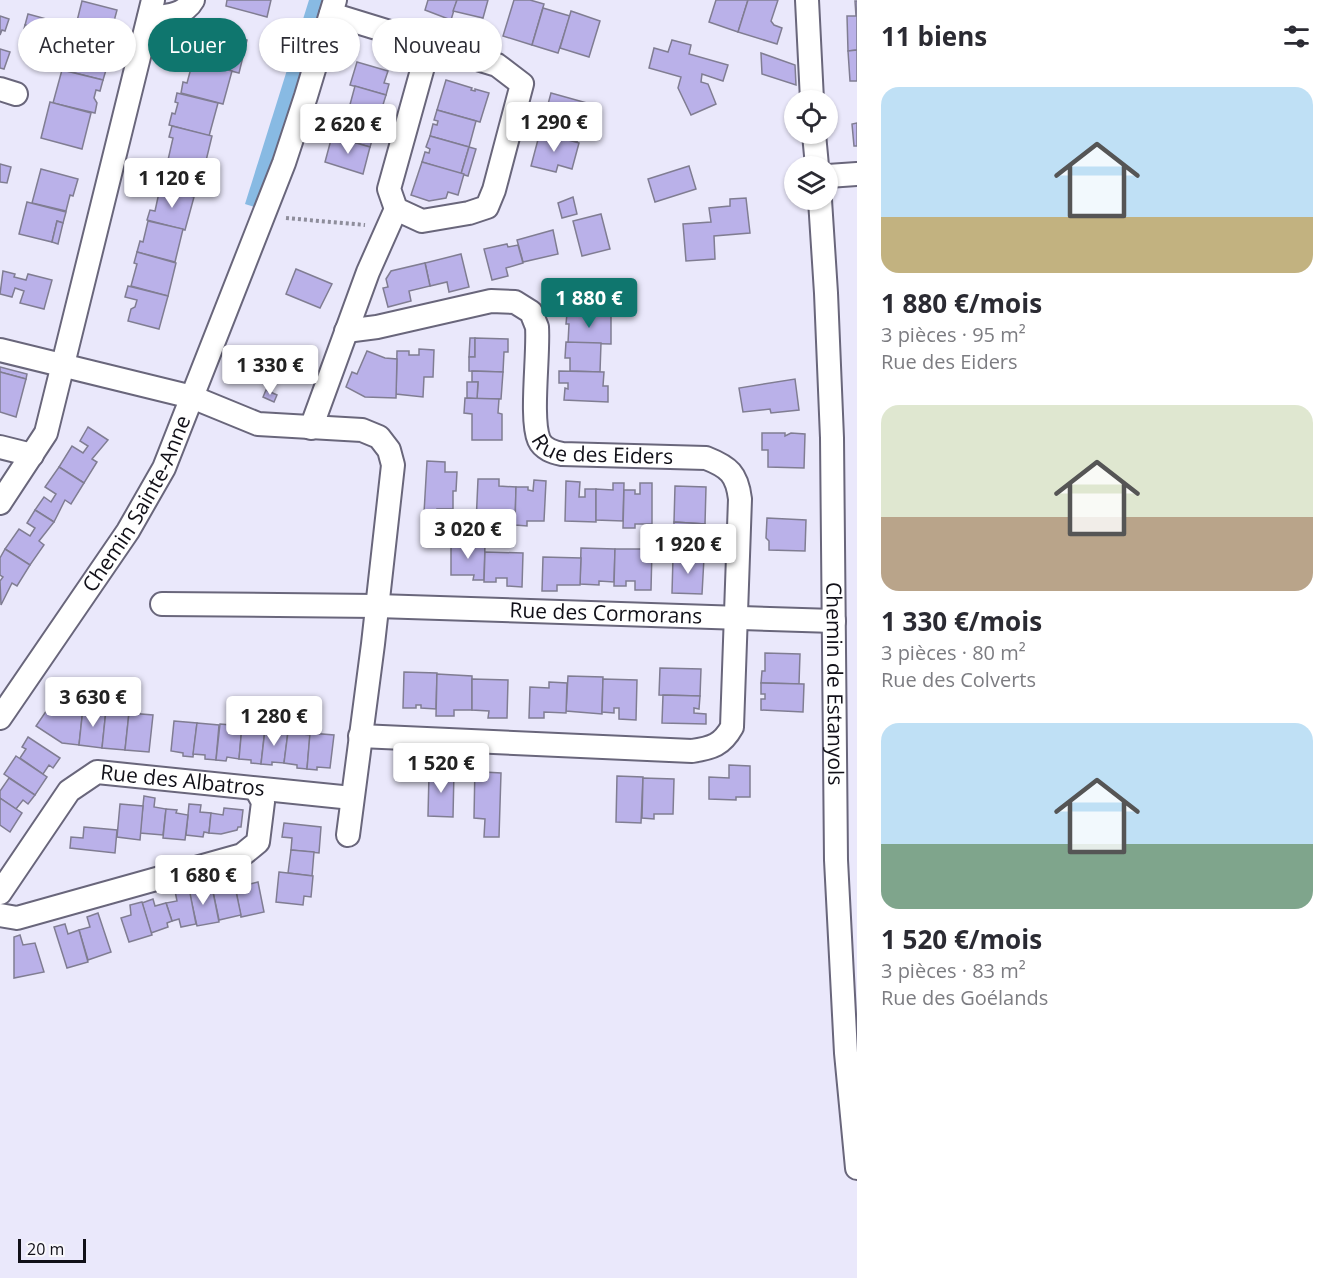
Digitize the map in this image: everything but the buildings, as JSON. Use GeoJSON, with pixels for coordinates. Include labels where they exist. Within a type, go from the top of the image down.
{"type":"FeatureCollection","features":[{"type":"Feature","properties":{"kind":"street"},"geometry":{"type":"LineString","coordinates":[[0,503],[46,434],[151,9],[174,15],[189,7],[193,0]]}},
{"type":"Feature","properties":{"kind":"street"},"geometry":{"type":"LineString","coordinates":[[807,0],[812,90]]}},
{"type":"Feature","properties":{"kind":"street"},"geometry":{"type":"LineString","coordinates":[[333,7],[372,22]]}},
{"type":"Feature","properties":{"kind":"street","name":"Chemin Sainte-Anne"},"geometry":{"type":"LineString","coordinates":[[0,718],[128,531],[164,468],[262,220],[306,96],[333,7]]}},
{"type":"Feature","properties":{"kind":"street"},"geometry":{"type":"LineString","coordinates":[[392,219],[422,221],[469,213],[488,207],[522,84],[502,69]]}},
{"type":"Feature","properties":{"kind":"street"},"geometry":{"type":"LineString","coordinates":[[311,428],[368,272],[392,219],[389,189],[422,72]]}},
{"type":"Feature","properties":{"kind":"street"},"geometry":{"type":"LineString","coordinates":[[838,175],[857,174]]}},
{"type":"Feature","properties":{"kind":"street","name":"Chemin de Estanyols"},"geometry":{"type":"LineString","coordinates":[[821,210],[832,438],[837,871],[846,1053],[857,1167]]}},
{"type":"Feature","properties":{"kind":"street","name":"Rue des Eiders"},"geometry":{"type":"LineString","coordinates":[[346,331],[377,327],[490,300],[515,302],[531,312],[537,327],[538,340],[535,424],[540,441],[550,452],[706,459],[732,472],[738,484],[740,499],[736,618]]}},
{"type":"Feature","properties":{"kind":"street"},"geometry":{"type":"LineString","coordinates":[[0,350],[192,398],[258,424],[362,430],[379,437],[389,450],[393,465],[348,835]]}},
{"type":"Feature","properties":{"kind":"street"},"geometry":{"type":"LineString","coordinates":[[0,447],[32,455]]}},
{"type":"Feature","properties":{"kind":"street","name":"Rue des Cormorans"},"geometry":{"type":"LineString","coordinates":[[162,604],[377,606],[834,621]]}},
{"type":"Feature","properties":{"kind":"street"},"geometry":{"type":"LineString","coordinates":[[360,736],[680,750],[707,749],[725,739],[732,727],[736,618]]}},
{"type":"Feature","properties":{"kind":"street","name":"Rue des Albatros"},"geometry":{"type":"LineString","coordinates":[[0,893],[69,791],[96,772],[352,798]]}},
{"type":"Feature","properties":{"kind":"street"},"geometry":{"type":"LineString","coordinates":[[0,915],[17,918],[242,855],[258,842],[263,802],[256,789]]}},
{"type":"Feature","properties":{"kind":"path"},"geometry":{"type":"LineString","coordinates":[[262,220],[286,218],[378,225],[392,219]]}},
{"type":"Feature","properties":{"kind":"water"},"geometry":{"type":"Polygon","coordinates":[[[309,0],[324,0],[318,18],[303,18],[309,0]]]}},
{"type":"Feature","properties":{"kind":"water"},"geometry":{"type":"Polygon","coordinates":[[[286,72],[301,72],[258,208],[245,204],[286,72]]]}}]}
